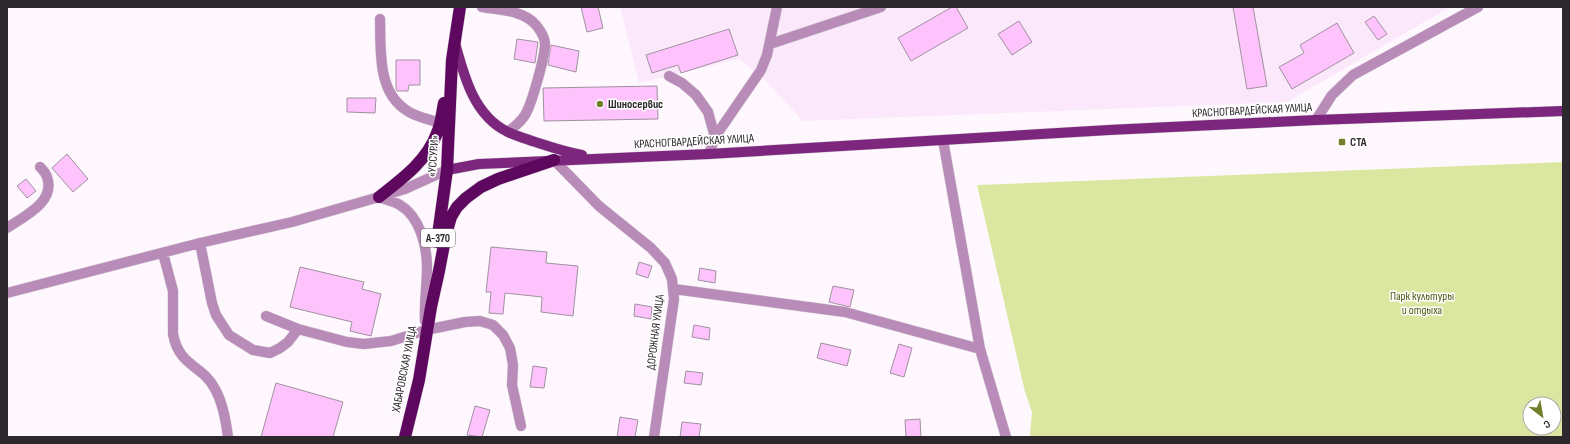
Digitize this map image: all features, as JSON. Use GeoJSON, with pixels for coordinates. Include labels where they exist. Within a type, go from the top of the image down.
{"type":"FeatureCollection","features":[{"type":"Feature","properties":{"kind":"highway","name":"«УССУРИ»"},"geometry":{"type":"LineString","coordinates":[[431,307],[437,240],[447,170],[452,60],[460,7]]}},
{"type":"Feature","properties":{"kind":"highway"},"geometry":{"type":"LineString","coordinates":[[380,197],[404,178],[427,154],[434,142],[440,123],[452,60]]}},
{"type":"Feature","properties":{"kind":"highway"},"geometry":{"type":"LineString","coordinates":[[431,307],[440,271],[446,234],[451,217],[457,207],[481,187],[498,179],[554,160]]}},
{"type":"Feature","properties":{"kind":"highway","name":"ХАБАРОВСКАЯ УЛИЦА"},"geometry":{"type":"LineString","coordinates":[[405,437],[419,380],[426,330],[431,307]]}},
{"type":"Feature","properties":{"kind":"main road"},"geometry":{"type":"LineString","coordinates":[[455,42],[465,79],[481,109],[492,121],[508,132],[561,151],[599,158]]}},
{"type":"Feature","properties":{"kind":"main road","name":"КРАСНОГВАРДЕЙСКАЯ УЛИЦА"},"geometry":{"type":"LineString","coordinates":[[447,170],[479,164],[554,160],[708,154],[1316,120],[1563,111]]}},
{"type":"Feature","properties":{"kind":"street"},"geometry":{"type":"LineString","coordinates":[[482,7],[512,9],[536,25],[545,44],[542,64],[528,108],[520,121],[508,132]]}},
{"type":"Feature","properties":{"kind":"street"},"geometry":{"type":"LineString","coordinates":[[708,154],[715,136],[761,70],[770,44],[778,7]]}},
{"type":"Feature","properties":{"kind":"street"},"geometry":{"type":"LineString","coordinates":[[770,44],[881,7]]}},
{"type":"Feature","properties":{"kind":"street"},"geometry":{"type":"LineString","coordinates":[[1316,120],[1332,95],[1353,75],[1478,7]]}},
{"type":"Feature","properties":{"kind":"street"},"geometry":{"type":"LineString","coordinates":[[380,19],[381,62],[384,76],[395,102],[406,111],[440,123]]}},
{"type":"Feature","properties":{"kind":"street"},"geometry":{"type":"LineString","coordinates":[[669,76],[682,83],[696,96],[708,112],[715,136]]}},
{"type":"Feature","properties":{"kind":"street"},"geometry":{"type":"LineString","coordinates":[[943,140],[980,349],[1006,437]]}},
{"type":"Feature","properties":{"kind":"street","name":"ДОРОЖНАЯ УЛИЦА"},"geometry":{"type":"LineString","coordinates":[[554,160],[599,206],[651,248],[665,263],[672,279],[674,299],[654,437]]}},
{"type":"Feature","properties":{"kind":"street"},"geometry":{"type":"LineString","coordinates":[[7,228],[45,200],[49,184],[47,177],[40,167]]}},
{"type":"Feature","properties":{"kind":"street"},"geometry":{"type":"LineString","coordinates":[[7,293],[200,243],[292,222],[405,189],[447,170]]}},
{"type":"Feature","properties":{"kind":"street"},"geometry":{"type":"LineString","coordinates":[[380,197],[400,205],[411,214],[419,227],[425,249],[427,268],[425,313],[426,330]]}},
{"type":"Feature","properties":{"kind":"street"},"geometry":{"type":"LineString","coordinates":[[200,243],[212,303],[216,315],[229,335],[253,350],[270,353],[288,342],[298,328]]}},
{"type":"Feature","properties":{"kind":"street"},"geometry":{"type":"LineString","coordinates":[[163,253],[173,291],[174,341],[184,358],[209,381],[215,389],[223,411],[228,437]]}},
{"type":"Feature","properties":{"kind":"street"},"geometry":{"type":"LineString","coordinates":[[674,289],[845,312],[980,349]]}},
{"type":"Feature","properties":{"kind":"street"},"geometry":{"type":"LineString","coordinates":[[266,316],[298,328],[347,342],[364,344],[391,341],[426,330],[465,322],[480,321],[493,325],[503,335],[510,348],[513,365],[512,384],[521,426]]}},
{"type":"Feature","properties":{"kind":"shaded area"},"geometry":{"type":"Polygon","coordinates":[[[620,7],[1450,7],[1287,102],[803,121],[766,81],[739,59],[639,83],[620,7]]]}},
{"type":"Feature","properties":{"kind":"green space","name":"Парк культуры и отдыха"},"geometry":{"type":"Polygon","coordinates":[[[1563,162],[1563,437],[1032,437],[1030,435],[1032,412],[1025,392],[977,185],[1563,162]]]}},
{"type":"Feature","properties":{"kind":"building"},"geometry":{"type":"Polygon","coordinates":[[[581,7],[598,7],[603,28],[587,32],[581,7]]]}},
{"type":"Feature","properties":{"kind":"building"},"geometry":{"type":"Polygon","coordinates":[[[952,7],[956,7],[968,28],[911,61],[898,38],[952,7]]]}},
{"type":"Feature","properties":{"kind":"building"},"geometry":{"type":"Polygon","coordinates":[[[1233,7],[1253,7],[1267,86],[1247,89],[1233,7]]]}},
{"type":"Feature","properties":{"kind":"building"},"geometry":{"type":"Polygon","coordinates":[[[1374,16],[1387,34],[1378,40],[1365,22],[1374,16]]]}},
{"type":"Feature","properties":{"kind":"building"},"geometry":{"type":"Polygon","coordinates":[[[1019,21],[1032,42],[1012,55],[998,34],[1019,21]]]}},
{"type":"Feature","properties":{"kind":"building"},"geometry":{"type":"Polygon","coordinates":[[[1337,23],[1354,53],[1292,89],[1279,67],[1304,53],[1300,45],[1337,23]]]}},
{"type":"Feature","properties":{"kind":"building"},"geometry":{"type":"Polygon","coordinates":[[[729,29],[738,55],[681,73],[678,65],[652,73],[646,55],[729,29]]]}},
{"type":"Feature","properties":{"kind":"building"},"geometry":{"type":"Polygon","coordinates":[[[517,39],[538,42],[535,63],[514,59],[517,39]]]}},
{"type":"Feature","properties":{"kind":"building"},"geometry":{"type":"Polygon","coordinates":[[[551,45],[579,51],[576,72],[548,65],[551,45]]]}},
{"type":"Feature","properties":{"kind":"building"},"geometry":{"type":"Polygon","coordinates":[[[396,60],[420,60],[420,85],[409,85],[408,91],[397,91],[396,60]]]}},
{"type":"Feature","properties":{"kind":"building","name":"Шиносервис"},"geometry":{"type":"Polygon","coordinates":[[[657,86],[658,119],[544,121],[543,88],[657,86]]]}},
{"type":"Feature","properties":{"kind":"building"},"geometry":{"type":"Polygon","coordinates":[[[347,98],[376,98],[375,113],[347,112],[347,98]]]}},
{"type":"Feature","properties":{"kind":"building"},"geometry":{"type":"Polygon","coordinates":[[[67,154],[88,179],[73,192],[52,168],[67,154]]]}},
{"type":"Feature","properties":{"kind":"building"},"geometry":{"type":"Polygon","coordinates":[[[26,179],[36,191],[27,198],[17,186],[26,179]]]}},
{"type":"Feature","properties":{"kind":"building"},"geometry":{"type":"Polygon","coordinates":[[[491,247],[547,252],[546,263],[578,266],[573,316],[541,312],[542,297],[505,293],[503,314],[489,313],[491,292],[486,292],[491,247]]]}},
{"type":"Feature","properties":{"kind":"building"},"geometry":{"type":"Polygon","coordinates":[[[639,262],[652,266],[648,278],[636,274],[639,262]]]}},
{"type":"Feature","properties":{"kind":"building"},"geometry":{"type":"Polygon","coordinates":[[[300,267],[364,282],[362,289],[381,294],[371,336],[350,331],[352,322],[290,307],[300,267]]]}},
{"type":"Feature","properties":{"kind":"building"},"geometry":{"type":"Polygon","coordinates":[[[700,268],[716,271],[715,283],[698,280],[700,268]]]}},
{"type":"Feature","properties":{"kind":"building"},"geometry":{"type":"Polygon","coordinates":[[[833,286],[854,290],[850,307],[829,302],[833,286]]]}},
{"type":"Feature","properties":{"kind":"building"},"geometry":{"type":"Polygon","coordinates":[[[635,304],[652,307],[651,319],[634,316],[635,304]]]}},
{"type":"Feature","properties":{"kind":"building"},"geometry":{"type":"Polygon","coordinates":[[[694,325],[710,328],[709,340],[692,337],[694,325]]]}},
{"type":"Feature","properties":{"kind":"building"},"geometry":{"type":"Polygon","coordinates":[[[821,343],[851,350],[847,366],[817,358],[821,343]]]}},
{"type":"Feature","properties":{"kind":"building"},"geometry":{"type":"Polygon","coordinates":[[[899,344],[912,348],[904,377],[890,373],[899,344]]]}},
{"type":"Feature","properties":{"kind":"building"},"geometry":{"type":"Polygon","coordinates":[[[533,366],[547,368],[544,388],[530,387],[533,366]]]}},
{"type":"Feature","properties":{"kind":"building"},"geometry":{"type":"Polygon","coordinates":[[[686,371],[703,373],[701,385],[684,383],[686,371]]]}},
{"type":"Feature","properties":{"kind":"building"},"geometry":{"type":"Polygon","coordinates":[[[276,383],[343,402],[333,437],[261,437],[276,383]]]}},
{"type":"Feature","properties":{"kind":"building"},"geometry":{"type":"Polygon","coordinates":[[[475,406],[490,410],[482,437],[467,435],[475,406]]]}},
{"type":"Feature","properties":{"kind":"building"},"geometry":{"type":"Polygon","coordinates":[[[620,417],[638,420],[635,437],[617,437],[620,417]]]}},
{"type":"Feature","properties":{"kind":"building"},"geometry":{"type":"Polygon","coordinates":[[[920,419],[921,437],[906,437],[905,420],[920,419]]]}},
{"type":"Feature","properties":{"kind":"building"},"geometry":{"type":"Polygon","coordinates":[[[682,422],[701,424],[699,437],[680,437],[682,422]]]}},
{"type":"Feature","properties":{"kind":"place","name":"Шиносервис"},"geometry":{"type":"Point","coordinates":[600,104]}},
{"type":"Feature","properties":{"kind":"place","name":"СТА"},"geometry":{"type":"Point","coordinates":[1342,142]}}]}
